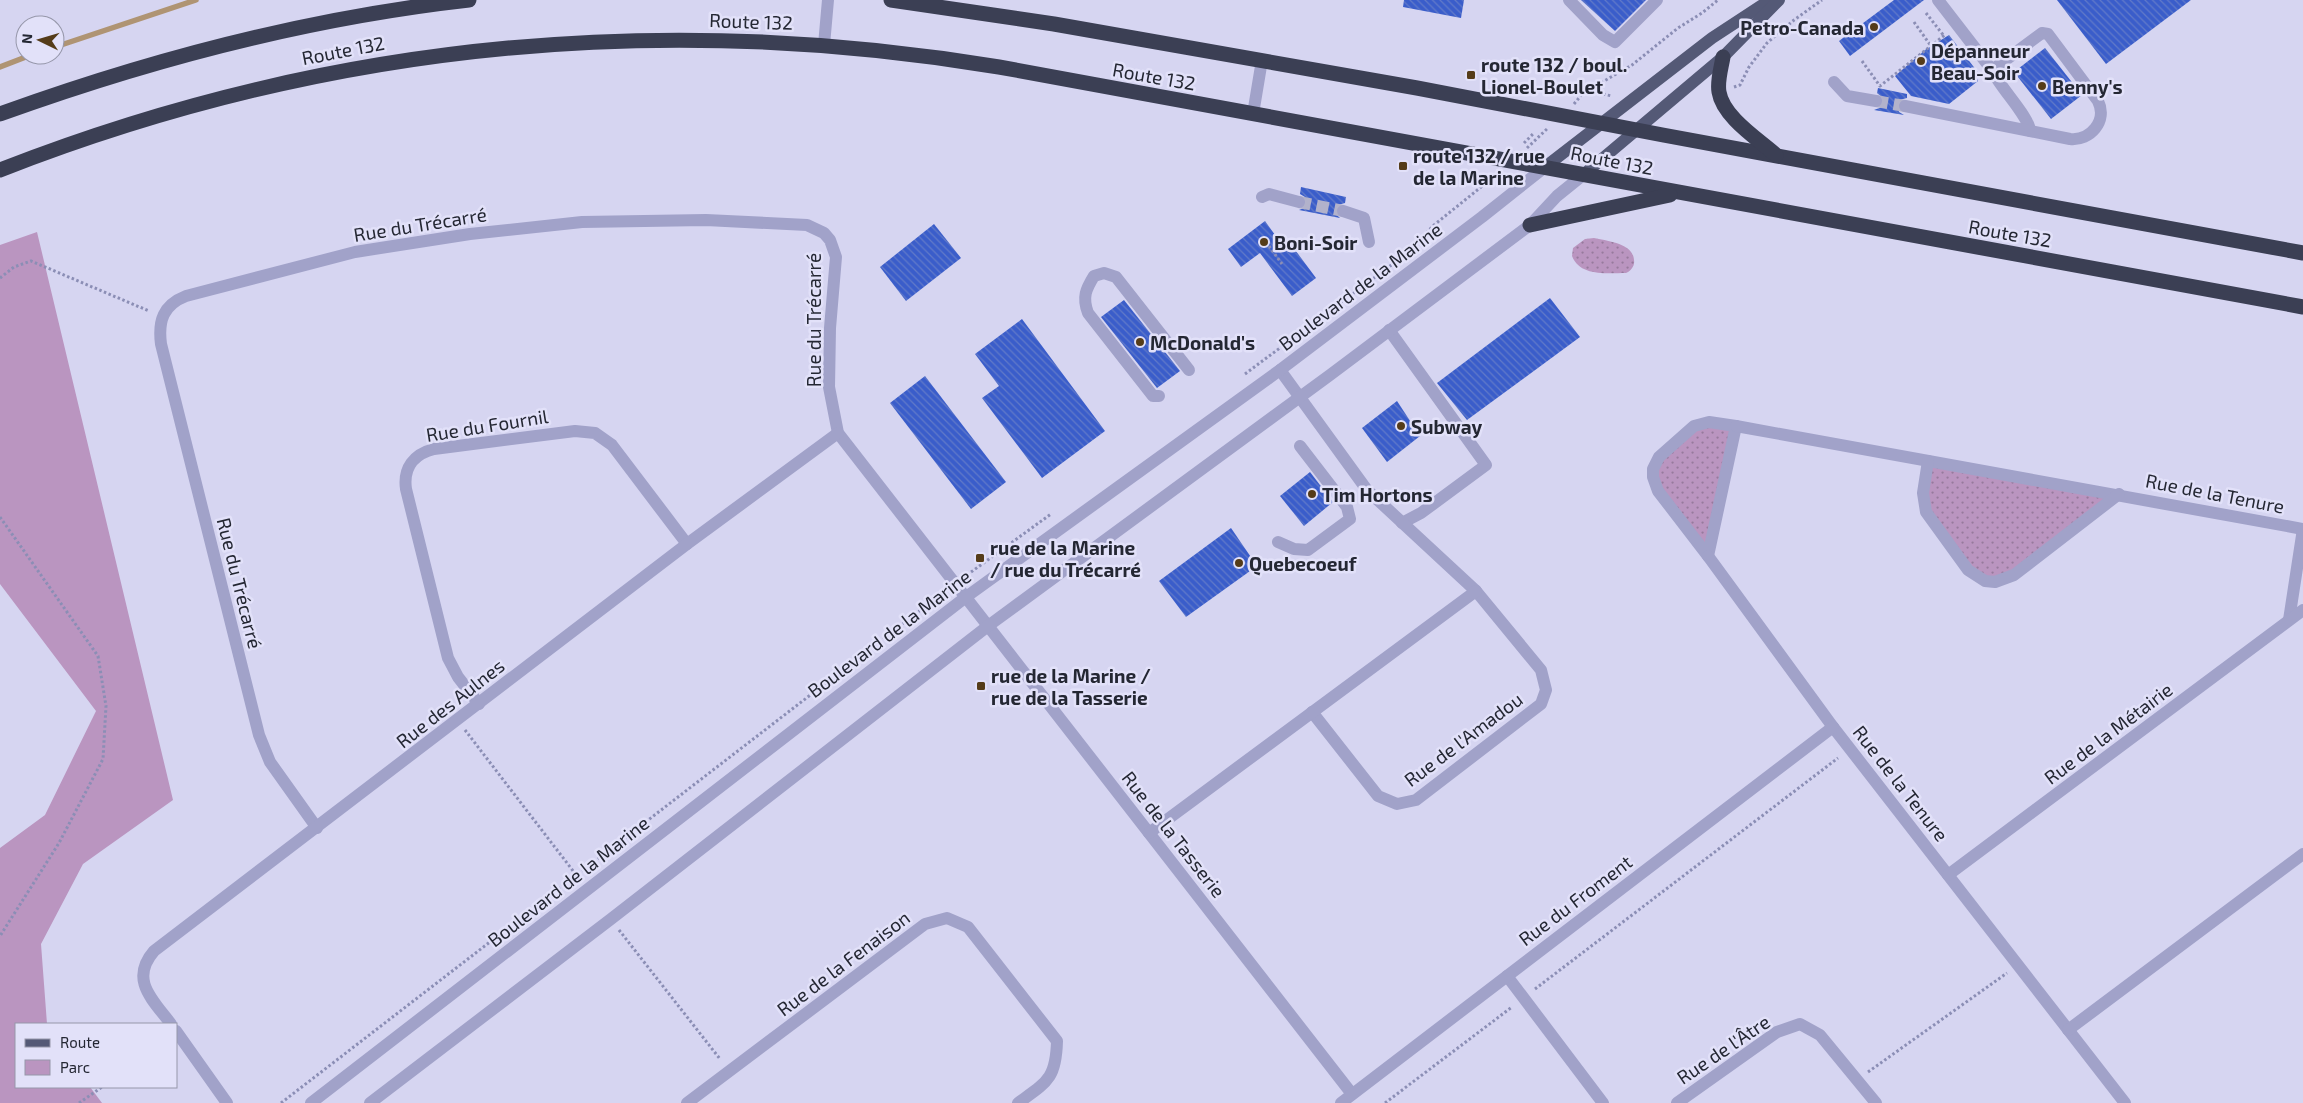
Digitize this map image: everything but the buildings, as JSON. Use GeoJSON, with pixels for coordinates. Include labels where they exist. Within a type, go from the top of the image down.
{"type":"FeatureCollection","features":[{"type":"Feature","properties":{"kind":"highway","name":"Route 132"},"geometry":{"type":"LineString","coordinates":[[0,114],[118,74],[250,38],[354,17],[468,0]]}},
{"type":"Feature","properties":{"kind":"highway","name":"Route 132"},"geometry":{"type":"LineString","coordinates":[[891,0],[1022,18],[1262,60],[2303,253]]}},
{"type":"Feature","properties":{"kind":"highway","name":"Route 132"},"geometry":{"type":"LineString","coordinates":[[0,170],[80,140],[168,112],[298,79],[393,61],[502,48],[616,40],[705,39],[824,45],[960,61],[2303,307]]}},
{"type":"Feature","properties":{"kind":"highway"},"geometry":{"type":"LineString","coordinates":[[1723,57],[1719,83],[1723,105],[1731,115],[1776,155]]}},
{"type":"Feature","properties":{"kind":"highway"},"geometry":{"type":"LineString","coordinates":[[1530,225],[1678,193]]}},
{"type":"Feature","properties":{"kind":"main road"},"geometry":{"type":"LineString","coordinates":[[1584,175],[1723,57],[1771,2]]}},
{"type":"Feature","properties":{"kind":"main road"},"geometry":{"type":"LineString","coordinates":[[1545,167],[1712,38],[1771,2]]}},
{"type":"Feature","properties":{"kind":"street"},"geometry":{"type":"LineString","coordinates":[[824,45],[828,0]]}},
{"type":"Feature","properties":{"kind":"street"},"geometry":{"type":"LineString","coordinates":[[1569,0],[1603,35],[1615,42],[1657,0]]}},
{"type":"Feature","properties":{"kind":"street"},"geometry":{"type":"LineString","coordinates":[[1938,0],[1992,70],[1997,82],[2028,122],[2030,131]]}},
{"type":"Feature","properties":{"kind":"street"},"geometry":{"type":"LineString","coordinates":[[1906,106],[2070,139],[2083,138],[2099,124],[2101,107],[2048,34],[2042,33],[1992,70]]}},
{"type":"Feature","properties":{"kind":"street"},"geometry":{"type":"LineString","coordinates":[[1253,114],[1262,60]]}},
{"type":"Feature","properties":{"kind":"street"},"geometry":{"type":"LineString","coordinates":[[1834,82],[1847,96],[1876,101]]}},
{"type":"Feature","properties":{"kind":"street","name":"Boulevard de la Marine"},"geometry":{"type":"LineString","coordinates":[[311,1103],[966,597],[1280,370],[1545,167]]}},
{"type":"Feature","properties":{"kind":"street"},"geometry":{"type":"LineString","coordinates":[[370,1103],[988,626],[1530,225],[1556,196],[1584,175]]}},
{"type":"Feature","properties":{"kind":"street"},"geometry":{"type":"LineString","coordinates":[[1262,197],[1268,194],[1299,202]]}},
{"type":"Feature","properties":{"kind":"street"},"geometry":{"type":"LineString","coordinates":[[1344,211],[1364,218],[1369,242]]}},
{"type":"Feature","properties":{"kind":"street","name":"Rue du Trécarré"},"geometry":{"type":"LineString","coordinates":[[317,828],[270,762],[259,735],[161,344],[162,316],[172,303],[186,296],[355,252],[470,234],[582,222],[706,220],[807,225],[824,233],[830,240],[836,257],[830,328],[829,387],[838,433],[966,597]]}},
{"type":"Feature","properties":{"kind":"street"},"geometry":{"type":"LineString","coordinates":[[1159,396],[1153,396],[1088,312],[1084,303],[1085,290],[1094,276],[1104,273],[1116,277],[1189,370]]}},
{"type":"Feature","properties":{"kind":"street"},"geometry":{"type":"LineString","coordinates":[[1388,330],[1486,465],[1421,513],[1402,523]]}},
{"type":"Feature","properties":{"kind":"street","name":"Rue de l'Amadou"},"geometry":{"type":"LineString","coordinates":[[1280,370],[1367,490],[1476,591],[1541,670],[1546,690],[1540,704],[1416,800],[1397,804],[1378,796],[1312,712]]}},
{"type":"Feature","properties":{"kind":"street","name":"Rue de la Tenure"},"geometry":{"type":"LineString","coordinates":[[2125,1103],[1833,727],[1658,491],[1654,485],[1653,469],[1659,457],[1694,426],[1709,422],[2119,494],[2303,529]]}},
{"type":"Feature","properties":{"kind":"street"},"geometry":{"type":"LineString","coordinates":[[1708,556],[1736,426]]}},
{"type":"Feature","properties":{"kind":"street","name":"Rue du Fournil"},"geometry":{"type":"LineString","coordinates":[[479,704],[451,665],[441,632],[406,489],[407,470],[417,456],[434,449],[566,432],[586,431],[595,433],[612,445],[686,544]]}},
{"type":"Feature","properties":{"kind":"street","name":"Rue des Aulnes"},"geometry":{"type":"LineString","coordinates":[[170,1023],[146,989],[142,976],[145,962],[154,951],[458,721],[686,544],[838,433]]}},
{"type":"Feature","properties":{"kind":"street"},"geometry":{"type":"LineString","coordinates":[[1278,542],[1294,549],[1308,550],[1350,519],[1347,507],[1300,446]]}},
{"type":"Feature","properties":{"kind":"street","name":"Rue de la Tenure"},"geometry":{"type":"LineString","coordinates":[[1928,460],[1923,493],[1926,512],[1968,570],[1985,581],[1995,582],[2014,575],[2119,494]]}},
{"type":"Feature","properties":{"kind":"street"},"geometry":{"type":"LineString","coordinates":[[2289,620],[2303,529]]}},
{"type":"Feature","properties":{"kind":"street"},"geometry":{"type":"LineString","coordinates":[[1149,832],[1476,591]]}},
{"type":"Feature","properties":{"kind":"street","name":"Rue de la Tasserie"},"geometry":{"type":"LineString","coordinates":[[966,597],[1352,1094]]}},
{"type":"Feature","properties":{"kind":"street","name":"Rue de la Métairie"},"geometry":{"type":"LineString","coordinates":[[1948,875],[2303,610]]}},
{"type":"Feature","properties":{"kind":"street","name":"Rue du Froment"},"geometry":{"type":"LineString","coordinates":[[1340,1103],[1833,727]]}},
{"type":"Feature","properties":{"kind":"street"},"geometry":{"type":"LineString","coordinates":[[2068,1030],[2303,854]]}},
{"type":"Feature","properties":{"kind":"street","name":"Rue de la Fenaison"},"geometry":{"type":"LineString","coordinates":[[687,1103],[925,924],[947,918],[968,927],[1057,1042],[1057,1063],[1046,1082],[1018,1103]]}},
{"type":"Feature","properties":{"kind":"street"},"geometry":{"type":"LineString","coordinates":[[1507,976],[1603,1103]]}},
{"type":"Feature","properties":{"kind":"street","name":"Rue de l'Âtre"},"geometry":{"type":"LineString","coordinates":[[1676,1103],[1777,1032],[1800,1024],[1820,1035],[1876,1103]]}},
{"type":"Feature","properties":{"kind":"street"},"geometry":{"type":"LineString","coordinates":[[178,1035],[227,1103]]}},
{"type":"Feature","properties":{"kind":"path"},"geometry":{"type":"LineString","coordinates":[[1576,100],[1590,88],[1632,65],[1678,28],[1718,0]]}},
{"type":"Feature","properties":{"kind":"path"},"geometry":{"type":"LineString","coordinates":[[1732,88],[1740,85],[1749,67],[1767,43],[1822,0]]}},
{"type":"Feature","properties":{"kind":"path"},"geometry":{"type":"LineString","coordinates":[[1926,13],[1944,36]]}},
{"type":"Feature","properties":{"kind":"path"},"geometry":{"type":"LineString","coordinates":[[1914,22],[1931,46]]}},
{"type":"Feature","properties":{"kind":"path"},"geometry":{"type":"LineString","coordinates":[[1862,61],[1880,86],[1949,32]]}},
{"type":"Feature","properties":{"kind":"path"},"geometry":{"type":"LineString","coordinates":[[1590,88],[1602,94]]}},
{"type":"Feature","properties":{"kind":"path"},"geometry":{"type":"LineString","coordinates":[[1524,143],[1533,134]]}},
{"type":"Feature","properties":{"kind":"path"},"geometry":{"type":"LineString","coordinates":[[1531,144],[1537,138]]}},
{"type":"Feature","properties":{"kind":"path","name":"Boulevard de la Marine"},"geometry":{"type":"LineString","coordinates":[[1403,256],[1434,225],[1484,185]]}},
{"type":"Feature","properties":{"kind":"path"},"geometry":{"type":"LineString","coordinates":[[1269,246],[1282,264]]}},
{"type":"Feature","properties":{"kind":"path"},"geometry":{"type":"LineString","coordinates":[[0,278],[14,267],[31,261],[162,316]]}},
{"type":"Feature","properties":{"kind":"path","name":"Boulevard de la Marine"},"geometry":{"type":"LineString","coordinates":[[1248,372],[1379,274]]}},
{"type":"Feature","properties":{"kind":"path"},"geometry":{"type":"LineString","coordinates":[[0,517],[98,656],[106,706],[103,760],[59,843],[0,936]]}},
{"type":"Feature","properties":{"kind":"path"},"geometry":{"type":"LineString","coordinates":[[458,721],[588,890]]}},
{"type":"Feature","properties":{"kind":"path"},"geometry":{"type":"LineString","coordinates":[[1385,1103],[1850,749]]}},
{"type":"Feature","properties":{"kind":"path"},"geometry":{"type":"LineString","coordinates":[[610,919],[730,1071]]}},
{"type":"Feature","properties":{"kind":"path"},"geometry":{"type":"LineString","coordinates":[[1857,1080],[2018,966]]}},
{"type":"Feature","properties":{"kind":"path"},"geometry":{"type":"LineString","coordinates":[[79,1103],[101,1088]]}},
{"type":"Feature","properties":{"kind":"green space"},"geometry":{"type":"Polygon","coordinates":[[[37,232],[173,800],[83,864],[41,944],[47,1023],[15,1023],[15,1088],[91,1088],[102,1103],[0,1103],[0,848],[45,815],[96,711],[0,584],[0,245],[37,232]]]}},
{"type":"Feature","properties":{"kind":"green space"},"geometry":{"type":"Polygon","coordinates":[[[1594,238],[1619,244],[1629,250],[1633,254],[1634,260],[1631,270],[1626,273],[1603,273],[1581,268],[1572,256],[1573,248],[1585,239],[1594,238]]]}},
{"type":"Feature","properties":{"kind":"green space"},"geometry":{"type":"Polygon","coordinates":[[[1694,426],[1736,426],[1708,556],[1658,491],[1655,463],[1694,426]]]}},
{"type":"Feature","properties":{"kind":"green space"},"geometry":{"type":"Polygon","coordinates":[[[1928,461],[2119,494],[2014,575],[1985,581],[1926,512],[1928,461]]]}},
{"type":"Feature","properties":{"kind":"waterway"},"geometry":{"type":"LineString","coordinates":[[65,44],[196,0]]}},
{"type":"Feature","properties":{"kind":"waterway"},"geometry":{"type":"LineString","coordinates":[[0,67],[15,61]]}},
{"type":"Feature","properties":{"kind":"tunnel"},"geometry":{"type":"LineString","coordinates":[[1876,101],[1905,106]]}},
{"type":"Feature","properties":{"kind":"tunnel"},"geometry":{"type":"LineString","coordinates":[[1299,202],[1343,211]]}},
{"type":"Feature","properties":{"kind":"place","name":"Petro-Canada"},"geometry":{"type":"Point","coordinates":[1874,27]}},
{"type":"Feature","properties":{"kind":"place","name":"Dépanneur Beau-Soir"},"geometry":{"type":"Point","coordinates":[1921,61]}},
{"type":"Feature","properties":{"kind":"place","name":"route 132 / boul. Lionel-Boulet"},"geometry":{"type":"Point","coordinates":[1471,75]}},
{"type":"Feature","properties":{"kind":"place","name":"Benny's"},"geometry":{"type":"Point","coordinates":[2042,86]}},
{"type":"Feature","properties":{"kind":"place","name":"route 132 / rue de la Marine"},"geometry":{"type":"Point","coordinates":[1403,166]}},
{"type":"Feature","properties":{"kind":"place","name":"Boni-Soir"},"geometry":{"type":"Point","coordinates":[1264,242]}},
{"type":"Feature","properties":{"kind":"place","name":"McDonald's"},"geometry":{"type":"Point","coordinates":[1140,342]}},
{"type":"Feature","properties":{"kind":"place","name":"Subway"},"geometry":{"type":"Point","coordinates":[1401,426]}},
{"type":"Feature","properties":{"kind":"place","name":"Tim Hortons"},"geometry":{"type":"Point","coordinates":[1312,494]}},
{"type":"Feature","properties":{"kind":"place","name":"rue de la Marine / rue du Trécarré"},"geometry":{"type":"Point","coordinates":[980,558]}},
{"type":"Feature","properties":{"kind":"place","name":"Quebecoeuf"},"geometry":{"type":"Point","coordinates":[1239,563]}},
{"type":"Feature","properties":{"kind":"place","name":"rue de la Marine / rue de la Tasserie"},"geometry":{"type":"Point","coordinates":[981,686]}}]}
